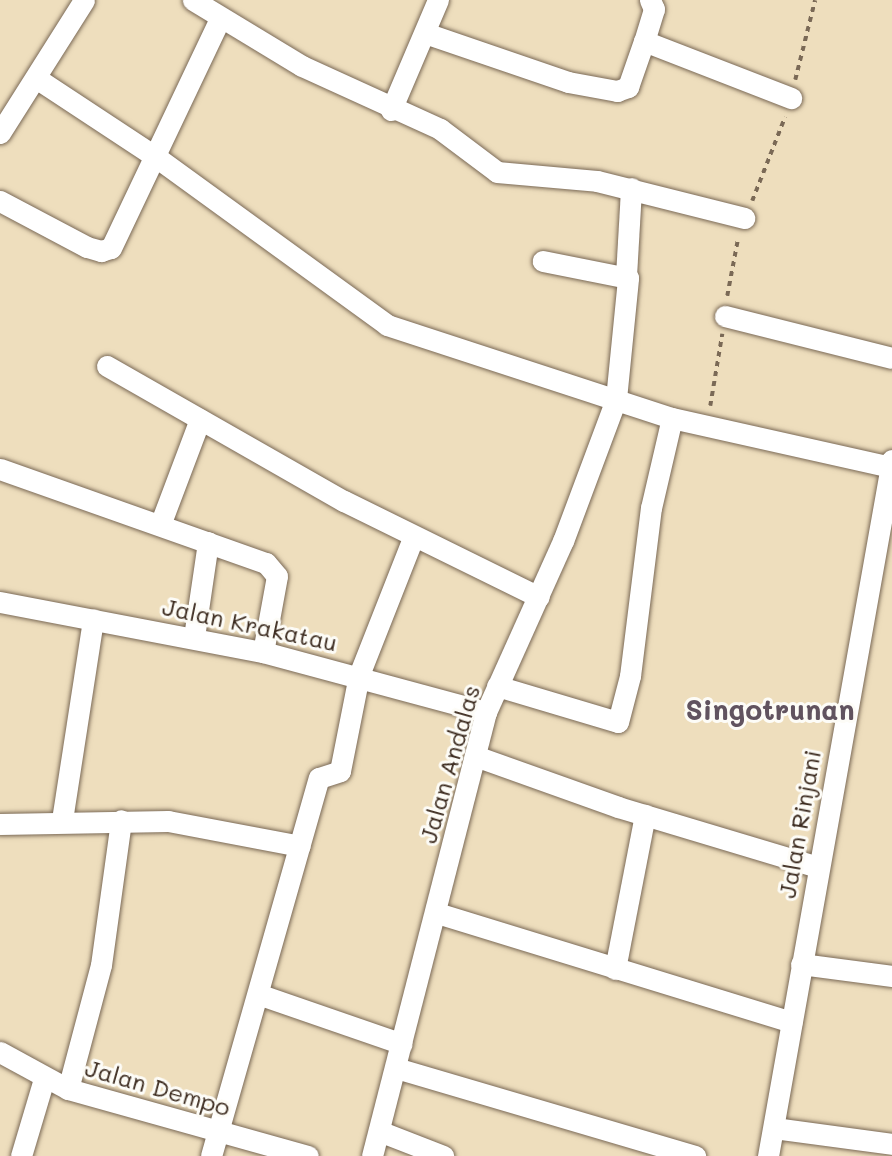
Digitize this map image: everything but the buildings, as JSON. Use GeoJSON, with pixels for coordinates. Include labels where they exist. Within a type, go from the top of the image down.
{"type":"FeatureCollection","features":[{"type":"Feature","properties":{"kind":"street"},"geometry":{"type":"LineString","coordinates":[[0,133],[84,0]]}},
{"type":"Feature","properties":{"kind":"street"},"geometry":{"type":"LineString","coordinates":[[193,0],[302,66],[391,110],[440,129],[503,174],[561,176],[631,188],[744,218]]}},
{"type":"Feature","properties":{"kind":"street"},"geometry":{"type":"LineString","coordinates":[[391,110],[438,0]]}},
{"type":"Feature","properties":{"kind":"street"},"geometry":{"type":"LineString","coordinates":[[425,33],[568,82],[617,91],[628,87],[654,9],[650,0]]}},
{"type":"Feature","properties":{"kind":"street"},"geometry":{"type":"LineString","coordinates":[[0,201],[88,247],[107,251],[115,243],[220,18]]}},
{"type":"Feature","properties":{"kind":"street"},"geometry":{"type":"LineString","coordinates":[[644,41],[791,98]]}},
{"type":"Feature","properties":{"kind":"street"},"geometry":{"type":"LineString","coordinates":[[36,78],[156,156],[387,325],[672,418],[891,463]]}},
{"type":"Feature","properties":{"kind":"street","name":"Jalan Andalas"},"geometry":{"type":"LineString","coordinates":[[372,1156],[437,913],[486,712],[539,597],[616,399],[628,306],[626,276],[631,188]]}},
{"type":"Feature","properties":{"kind":"street"},"geometry":{"type":"LineString","coordinates":[[543,261],[626,276]]}},
{"type":"Feature","properties":{"kind":"street"},"geometry":{"type":"LineString","coordinates":[[724,316],[892,358]]}},
{"type":"Feature","properties":{"kind":"street"},"geometry":{"type":"LineString","coordinates":[[107,366],[413,538],[539,597]]}},
{"type":"Feature","properties":{"kind":"street"},"geometry":{"type":"LineString","coordinates":[[498,686],[619,721],[630,676],[651,508],[672,418]]}},
{"type":"Feature","properties":{"kind":"street"},"geometry":{"type":"LineString","coordinates":[[160,525],[200,419]]}},
{"type":"Feature","properties":{"kind":"street","name":"Jalan Rinjani"},"geometry":{"type":"LineString","coordinates":[[768,1156],[891,463]]}},
{"type":"Feature","properties":{"kind":"street"},"geometry":{"type":"LineString","coordinates":[[0,469],[266,563],[277,576],[263,652]]}},
{"type":"Feature","properties":{"kind":"street"},"geometry":{"type":"LineString","coordinates":[[211,1156],[318,778],[340,771],[359,675],[413,538]]}},
{"type":"Feature","properties":{"kind":"street"},"geometry":{"type":"LineString","coordinates":[[194,637],[208,542]]}},
{"type":"Feature","properties":{"kind":"street","name":"Jalan Krakatau"},"geometry":{"type":"LineString","coordinates":[[0,602],[263,652],[359,675],[486,712]]}},
{"type":"Feature","properties":{"kind":"street"},"geometry":{"type":"LineString","coordinates":[[62,820],[93,619]]}},
{"type":"Feature","properties":{"kind":"street"},"geometry":{"type":"LineString","coordinates":[[475,756],[645,815],[818,867]]}},
{"type":"Feature","properties":{"kind":"street"},"geometry":{"type":"LineString","coordinates":[[615,969],[645,815]]}},
{"type":"Feature","properties":{"kind":"street"},"geometry":{"type":"LineString","coordinates":[[0,824],[121,820],[202,825],[300,846]]}},
{"type":"Feature","properties":{"kind":"street"},"geometry":{"type":"LineString","coordinates":[[68,1089],[101,965],[121,820]]}},
{"type":"Feature","properties":{"kind":"street"},"geometry":{"type":"LineString","coordinates":[[437,913],[792,1022]]}},
{"type":"Feature","properties":{"kind":"street"},"geometry":{"type":"LineString","coordinates":[[801,964],[892,976]]}},
{"type":"Feature","properties":{"kind":"street"},"geometry":{"type":"LineString","coordinates":[[258,994],[402,1044]]}},
{"type":"Feature","properties":{"kind":"street","name":"Jalan Dempo"},"geometry":{"type":"LineString","coordinates":[[0,1052],[44,1079],[68,1089],[308,1156]]}},
{"type":"Feature","properties":{"kind":"street"},"geometry":{"type":"LineString","coordinates":[[396,1068],[695,1156]]}},
{"type":"Feature","properties":{"kind":"street"},"geometry":{"type":"LineString","coordinates":[[20,1156],[44,1079]]}},
{"type":"Feature","properties":{"kind":"street"},"geometry":{"type":"LineString","coordinates":[[774,1128],[892,1144]]}},
{"type":"Feature","properties":{"kind":"street"},"geometry":{"type":"LineString","coordinates":[[379,1131],[443,1156]]}},
{"type":"Feature","properties":{"kind":"district","name":"Singotrunan"},"geometry":{"type":"Point","coordinates":[770,709]}}]}
